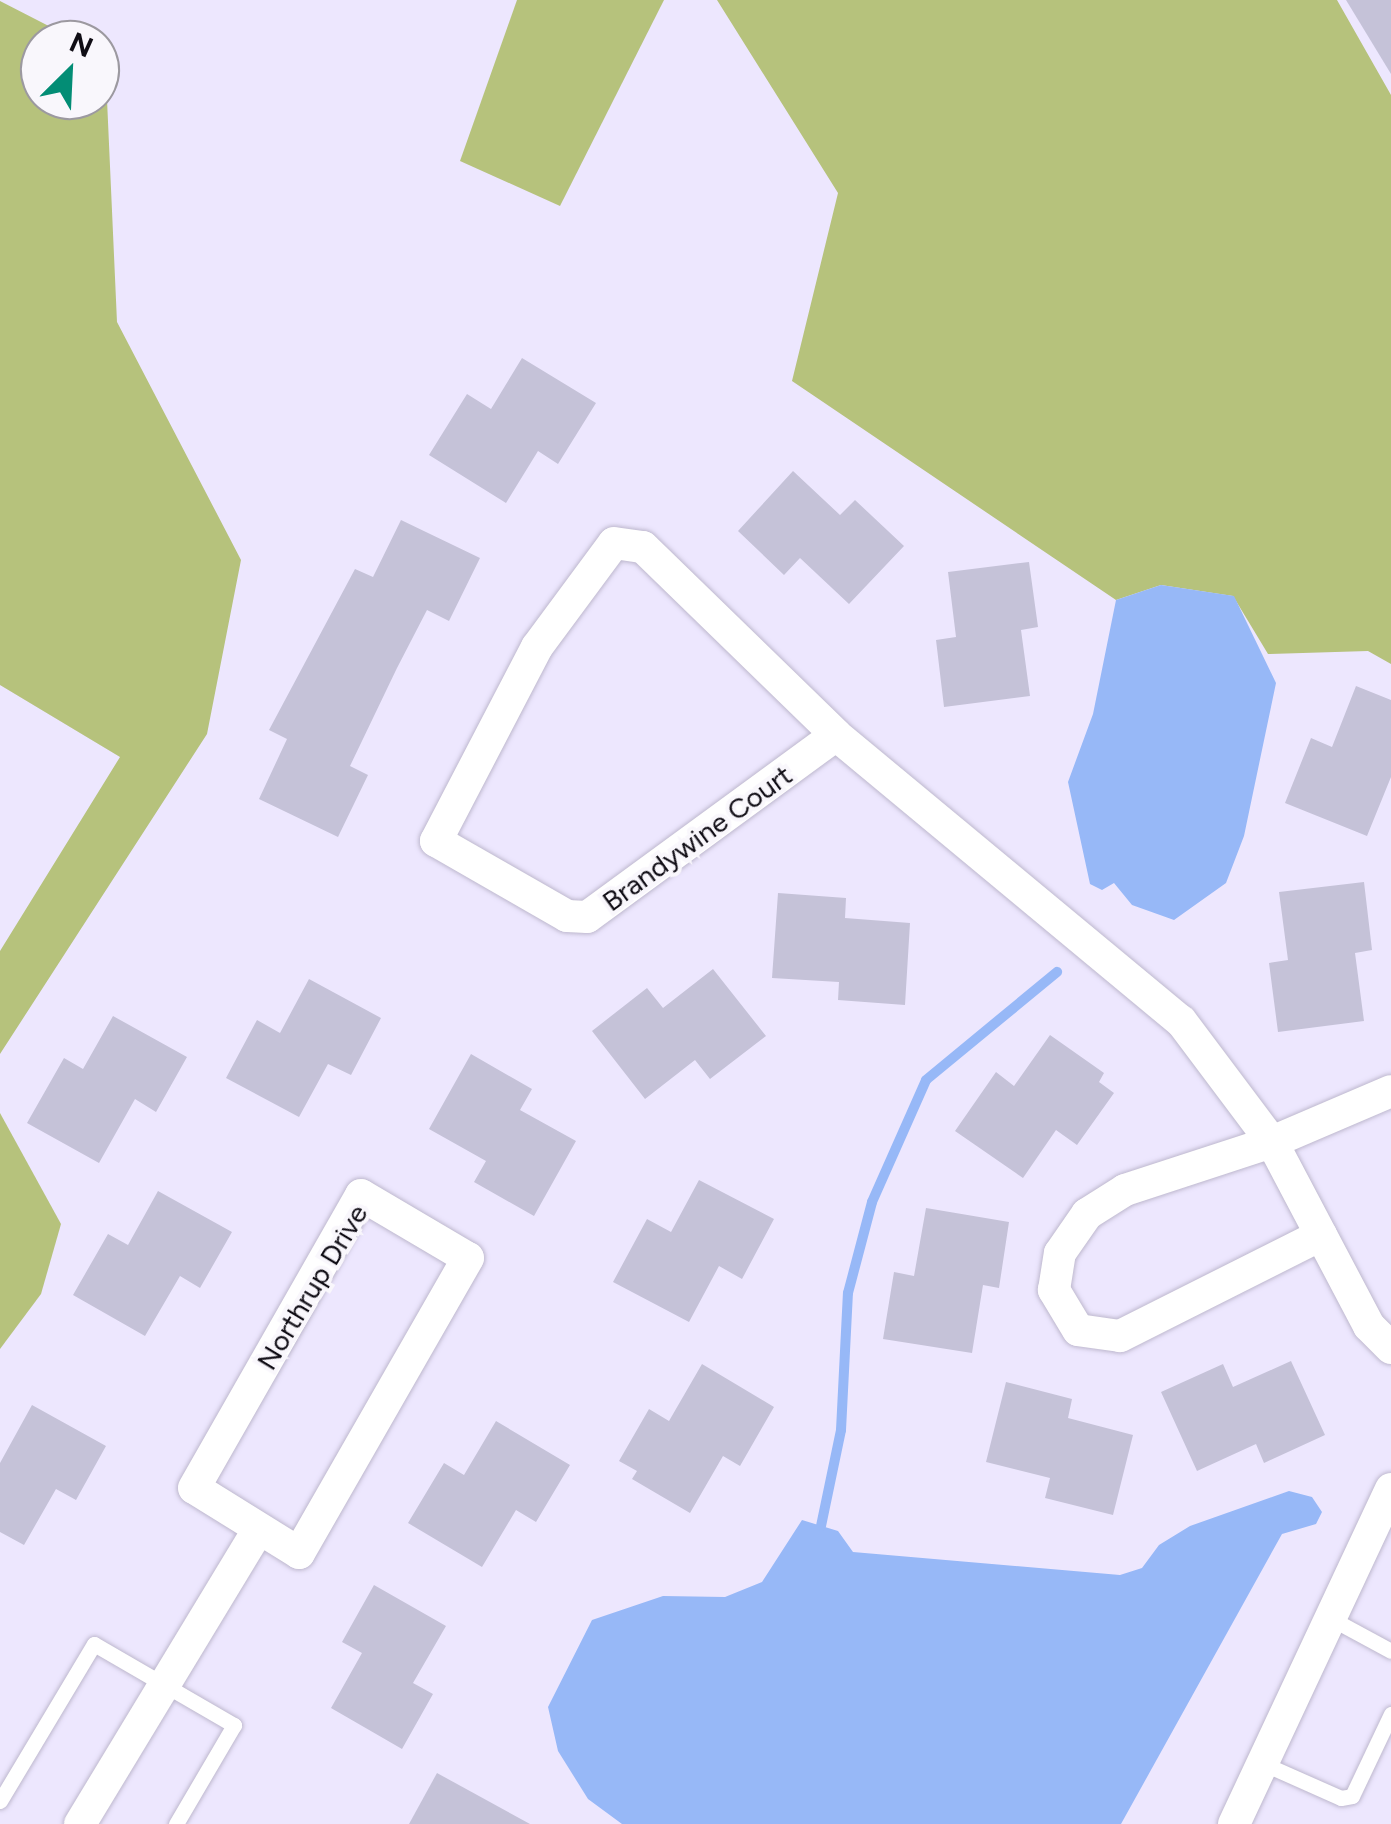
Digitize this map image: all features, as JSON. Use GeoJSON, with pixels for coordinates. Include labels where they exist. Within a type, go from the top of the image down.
{"type":"FeatureCollection","features":[{"type":"Feature","properties":{"kind":"street","name":"Brandywine Court"},"geometry":{"type":"LineString","coordinates":[[836,735],[586,917],[568,916],[436,841],[536,647],[614,544],[643,547],[836,735],[1182,1021],[1272,1142],[1368,1326],[1391,1348]]}},
{"type":"Feature","properties":{"kind":"street"},"geometry":{"type":"LineString","coordinates":[[1320,1235],[1120,1336],[1078,1330],[1064,1315],[1054,1290],[1060,1253],[1087,1214],[1124,1190],[1272,1142],[1391,1091]]}},
{"type":"Feature","properties":{"kind":"street","name":"Northrup Drive"},"geometry":{"type":"LineString","coordinates":[[361,1195],[468,1258],[299,1553],[258,1529],[194,1488],[361,1195]]}},
{"type":"Feature","properties":{"kind":"street"},"geometry":{"type":"LineString","coordinates":[[1234,1824],[1391,1489]]}},
{"type":"Feature","properties":{"kind":"street"},"geometry":{"type":"LineString","coordinates":[[80,1824],[258,1529]]}},
{"type":"Feature","properties":{"kind":"lane"},"geometry":{"type":"LineString","coordinates":[[1330,1618],[1391,1650]]}},
{"type":"Feature","properties":{"kind":"lane"},"geometry":{"type":"LineString","coordinates":[[0,1801],[94,1644],[234,1725],[176,1824]]}},
{"type":"Feature","properties":{"kind":"lane"},"geometry":{"type":"LineString","coordinates":[[1262,1763],[1341,1798],[1352,1796],[1391,1714]]}},
{"type":"Feature","properties":{"kind":"green space"},"geometry":{"type":"Polygon","coordinates":[[[517,0],[664,0],[560,206],[460,161],[517,0]]]}},
{"type":"Feature","properties":{"kind":"green space"},"geometry":{"type":"Polygon","coordinates":[[[717,0],[1337,0],[1391,95],[1391,664],[1368,651],[1268,654],[1233,596],[1161,585],[1116,600],[792,381],[838,193],[717,0]]]}},
{"type":"Feature","properties":{"kind":"green space"},"geometry":{"type":"Polygon","coordinates":[[[0,1],[37,20],[20,20],[20,120],[108,120],[117,322],[241,560],[207,734],[0,1054],[0,951],[120,757],[0,685],[0,1]]]}},
{"type":"Feature","properties":{"kind":"green space"},"geometry":{"type":"Polygon","coordinates":[[[0,1113],[61,1224],[41,1294],[0,1349],[0,1113]]]}},
{"type":"Feature","properties":{"kind":"water"},"geometry":{"type":"Polygon","coordinates":[[[1161,585],[1234,596],[1276,683],[1244,836],[1226,883],[1174,920],[1132,905],[1114,883],[1102,890],[1090,884],[1068,782],[1093,714],[1116,600],[1161,585]]]}},
{"type":"Feature","properties":{"kind":"water"},"geometry":{"type":"Polygon","coordinates":[[[1289,1491],[1312,1497],[1322,1512],[1316,1524],[1282,1534],[1121,1824],[622,1824],[588,1799],[558,1751],[548,1707],[592,1620],[663,1596],[725,1597],[762,1582],[802,1520],[838,1531],[853,1552],[1120,1575],[1142,1568],[1159,1545],[1190,1526],[1289,1491]]]}},
{"type":"Feature","properties":{"kind":"building"},"geometry":{"type":"Polygon","coordinates":[[[1346,0],[1391,0],[1391,74],[1346,0]]]}},
{"type":"Feature","properties":{"kind":"building"},"geometry":{"type":"Polygon","coordinates":[[[522,358],[596,403],[558,464],[538,451],[506,503],[429,455],[467,394],[491,409],[522,358]]]}},
{"type":"Feature","properties":{"kind":"building"},"geometry":{"type":"Polygon","coordinates":[[[793,471],[840,515],[855,500],[904,546],[849,604],[800,558],[784,575],[738,531],[793,471]]]}},
{"type":"Feature","properties":{"kind":"building"},"geometry":{"type":"Polygon","coordinates":[[[401,520],[480,558],[449,621],[427,610],[397,668],[350,766],[368,775],[338,837],[259,799],[287,739],[269,730],[355,569],[373,577],[401,520]]]}},
{"type":"Feature","properties":{"kind":"building"},"geometry":{"type":"Polygon","coordinates":[[[1029,562],[1038,627],[1021,630],[1030,696],[944,707],[936,640],[956,637],[948,572],[1029,562]]]}},
{"type":"Feature","properties":{"kind":"building"},"geometry":{"type":"Polygon","coordinates":[[[1356,686],[1391,700],[1391,777],[1367,836],[1285,803],[1311,738],[1332,747],[1356,686]]]}},
{"type":"Feature","properties":{"kind":"building"},"geometry":{"type":"Polygon","coordinates":[[[1364,882],[1372,950],[1355,953],[1364,1021],[1278,1032],[1269,963],[1288,960],[1279,892],[1364,882]]]}},
{"type":"Feature","properties":{"kind":"building"},"geometry":{"type":"Polygon","coordinates":[[[778,893],[846,898],[845,918],[910,923],[905,1005],[838,1000],[839,982],[772,978],[778,893]]]}},
{"type":"Feature","properties":{"kind":"building"},"geometry":{"type":"Polygon","coordinates":[[[713,969],[766,1036],[710,1079],[695,1060],[645,1099],[592,1031],[647,988],[663,1008],[713,969]]]}},
{"type":"Feature","properties":{"kind":"building"},"geometry":{"type":"Polygon","coordinates":[[[309,979],[381,1018],[351,1075],[328,1064],[299,1117],[226,1078],[257,1020],[280,1033],[309,979]]]}},
{"type":"Feature","properties":{"kind":"building"},"geometry":{"type":"Polygon","coordinates":[[[113,1016],[187,1057],[156,1112],[135,1099],[99,1163],[27,1123],[64,1058],[83,1069],[113,1016]]]}},
{"type":"Feature","properties":{"kind":"building"},"geometry":{"type":"Polygon","coordinates":[[[1050,1035],[1104,1073],[1099,1082],[1114,1093],[1077,1145],[1056,1130],[1023,1178],[955,1131],[996,1072],[1014,1086],[1050,1035]]]}},
{"type":"Feature","properties":{"kind":"building"},"geometry":{"type":"Polygon","coordinates":[[[471,1054],[532,1089],[520,1110],[576,1141],[534,1216],[474,1182],[486,1161],[429,1129],[471,1054]]]}},
{"type":"Feature","properties":{"kind":"building"},"geometry":{"type":"Polygon","coordinates":[[[699,1180],[774,1219],[742,1279],[719,1266],[689,1322],[613,1282],[647,1219],[671,1232],[699,1180]]]}},
{"type":"Feature","properties":{"kind":"building"},"geometry":{"type":"Polygon","coordinates":[[[158,1191],[232,1232],[200,1288],[180,1276],[145,1336],[73,1295],[108,1234],[128,1245],[158,1191]]]}},
{"type":"Feature","properties":{"kind":"building"},"geometry":{"type":"Polygon","coordinates":[[[926,1208],[1009,1222],[999,1288],[983,1285],[972,1353],[883,1339],[894,1272],[914,1276],[926,1208]]]}},
{"type":"Feature","properties":{"kind":"building"},"geometry":{"type":"Polygon","coordinates":[[[1291,1361],[1325,1435],[1264,1463],[1256,1444],[1197,1471],[1161,1392],[1223,1364],[1233,1387],[1291,1361]]]}},
{"type":"Feature","properties":{"kind":"building"},"geometry":{"type":"Polygon","coordinates":[[[702,1364],[774,1407],[740,1466],[723,1456],[690,1513],[632,1479],[637,1471],[619,1461],[649,1409],[669,1421],[702,1364]]]}},
{"type":"Feature","properties":{"kind":"building"},"geometry":{"type":"Polygon","coordinates":[[[1006,1382],[1072,1399],[1068,1418],[1133,1435],[1113,1515],[1045,1498],[1050,1478],[986,1462],[1006,1382]]]}},
{"type":"Feature","properties":{"kind":"building"},"geometry":{"type":"Polygon","coordinates":[[[32,1405],[106,1446],[76,1500],[56,1489],[24,1545],[0,1532],[0,1463],[32,1405]]]}},
{"type":"Feature","properties":{"kind":"building"},"geometry":{"type":"Polygon","coordinates":[[[496,1421],[570,1465],[536,1522],[516,1510],[482,1567],[408,1523],[444,1463],[464,1475],[496,1421]]]}},
{"type":"Feature","properties":{"kind":"building"},"geometry":{"type":"Polygon","coordinates":[[[374,1585],[446,1626],[413,1683],[433,1694],[402,1749],[331,1708],[362,1653],[342,1642],[374,1585]]]}},
{"type":"Feature","properties":{"kind":"building"},"geometry":{"type":"Polygon","coordinates":[[[437,1773],[530,1824],[409,1824],[437,1773]]]}},
{"type":"Feature","properties":{"kind":"waterway"},"geometry":{"type":"LineString","coordinates":[[821,1526],[841,1430],[848,1293],[872,1202],[926,1080],[1057,972]]}}]}
